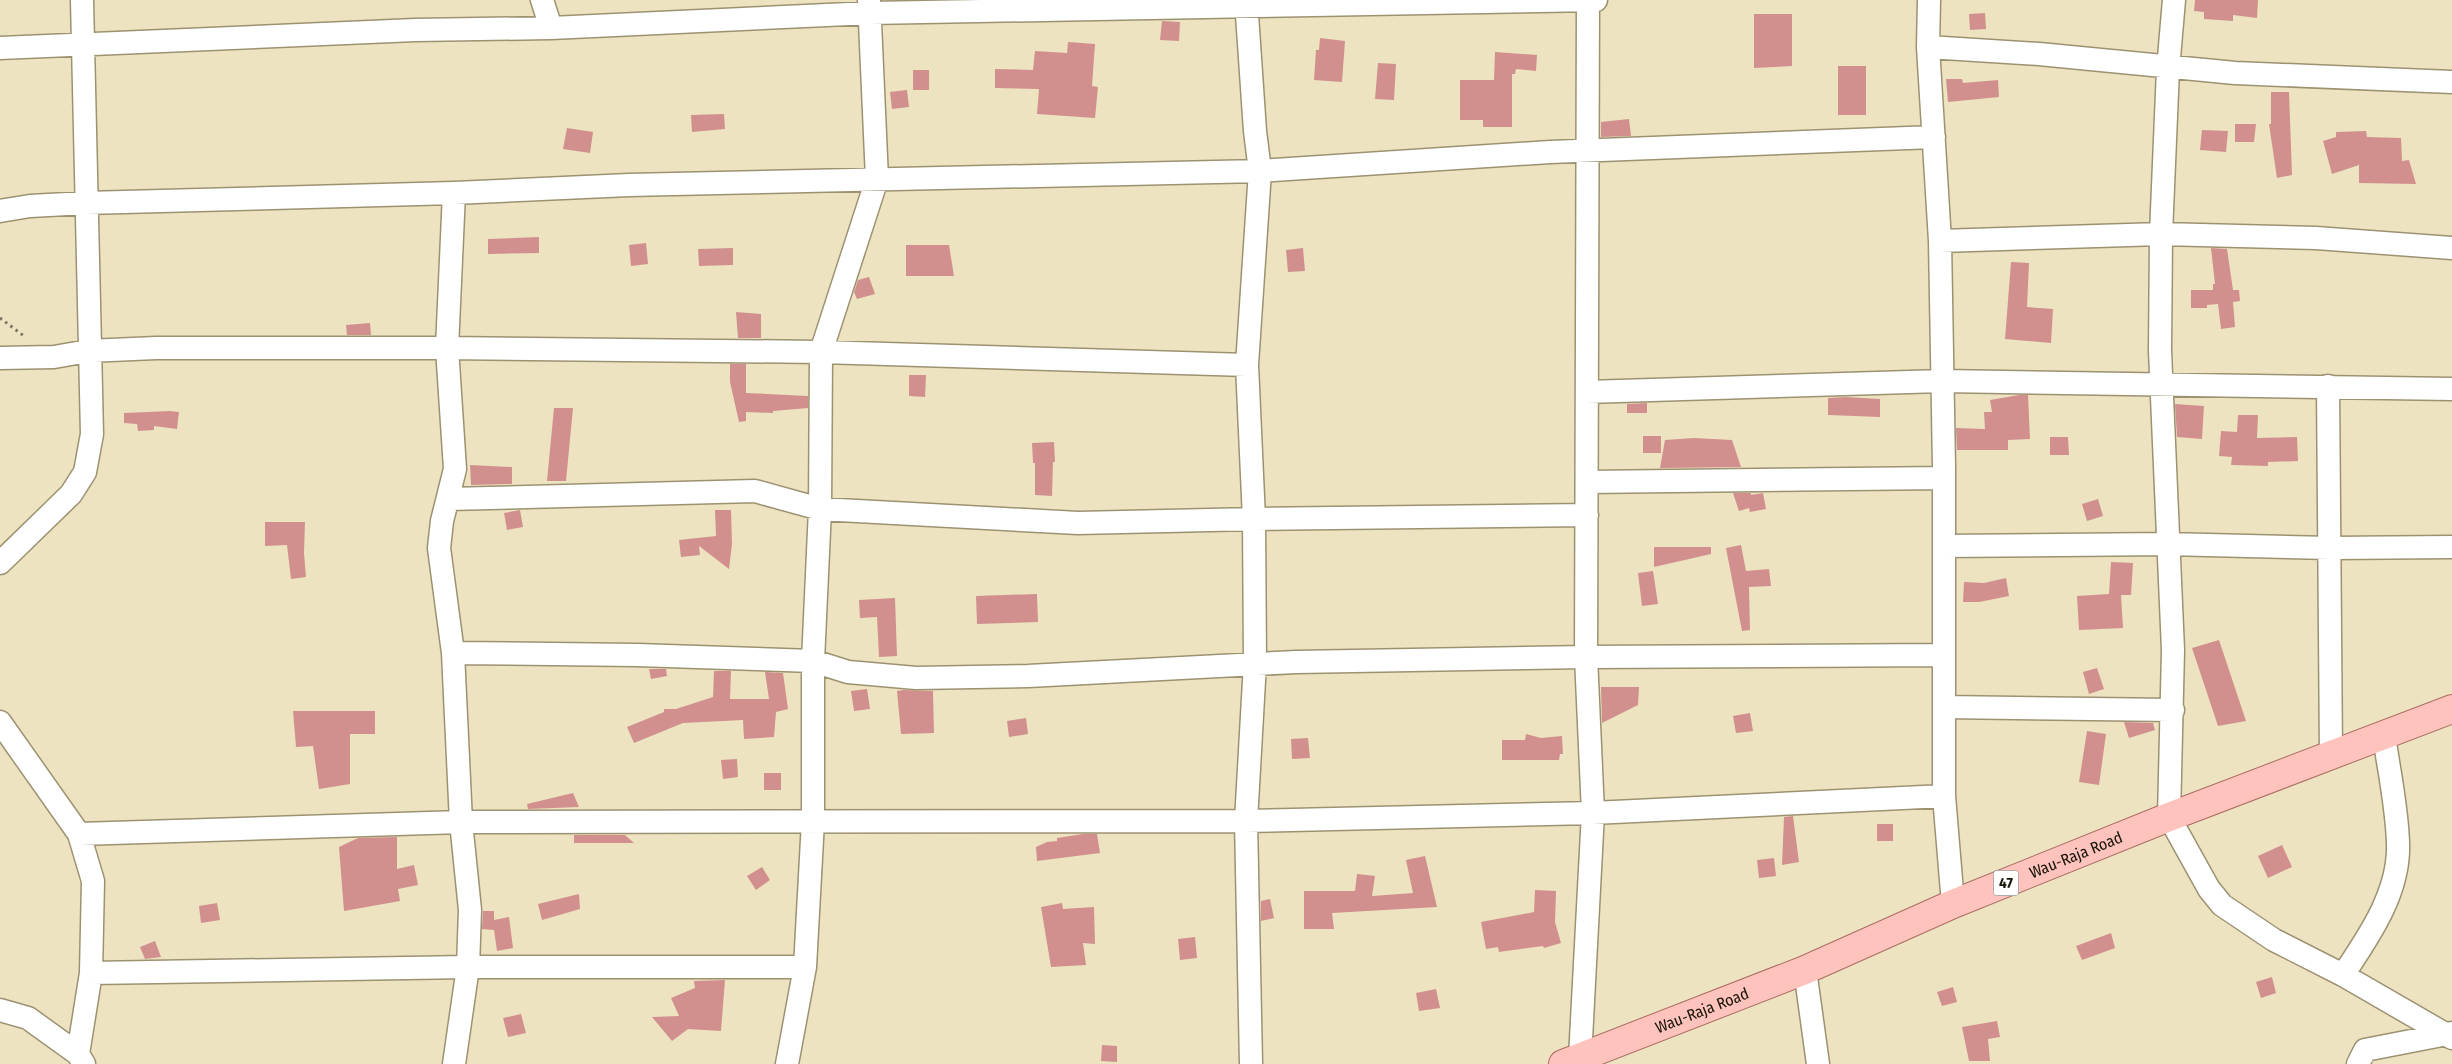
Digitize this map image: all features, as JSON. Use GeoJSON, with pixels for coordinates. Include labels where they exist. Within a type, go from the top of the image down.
{"type":"FeatureCollection","features":[{"type":"Feature","properties":{"kind":"main road","name":"Wau-Raja Road"},"geometry":{"type":"LineString","coordinates":[[1571,1061],[1805,970],[1953,904],[2452,709]]}},
{"type":"Feature","properties":{"kind":"street"},"geometry":{"type":"LineString","coordinates":[[0,563],[71,494],[85,472],[92,434],[88,351],[82,0]]}},
{"type":"Feature","properties":{"kind":"street"},"geometry":{"type":"LineString","coordinates":[[542,0],[551,28]]}},
{"type":"Feature","properties":{"kind":"street"},"geometry":{"type":"LineString","coordinates":[[1571,1061],[1593,813],[1586,657],[1588,0]]}},
{"type":"Feature","properties":{"kind":"street"},"geometry":{"type":"LineString","coordinates":[[0,48],[415,30],[551,28],[869,6],[1596,0]]}},
{"type":"Feature","properties":{"kind":"street"},"geometry":{"type":"LineString","coordinates":[[1929,0],[1928,47],[1940,240],[1944,478],[1944,796],[1953,904]]}},
{"type":"Feature","properties":{"kind":"street"},"geometry":{"type":"LineString","coordinates":[[2174,0],[2168,68],[2161,234],[2161,383],[2173,650],[2169,818],[2209,889],[2222,905],[2274,940],[2343,975],[2450,1035]]}},
{"type":"Feature","properties":{"kind":"street"},"geometry":{"type":"LineString","coordinates":[[1246,4],[1255,131],[1260,171],[1247,365],[1254,519],[1255,664],[1246,821],[1251,1064]]}},
{"type":"Feature","properties":{"kind":"street"},"geometry":{"type":"LineString","coordinates":[[786,1064],[805,967],[813,821],[813,661],[820,509],[821,352],[876,179],[869,6]]}},
{"type":"Feature","properties":{"kind":"street"},"geometry":{"type":"LineString","coordinates":[[1928,47],[2039,54],[2168,68],[2452,82]]}},
{"type":"Feature","properties":{"kind":"street"},"geometry":{"type":"LineString","coordinates":[[0,210],[22,206],[86,203],[454,193],[629,186],[1260,171],[1588,151],[1934,137]]}},
{"type":"Feature","properties":{"kind":"street"},"geometry":{"type":"LineString","coordinates":[[454,193],[447,348],[455,469],[442,521],[439,548],[453,653],[462,822],[470,910],[468,967],[454,1064]]}},
{"type":"Feature","properties":{"kind":"street"},"geometry":{"type":"LineString","coordinates":[[1940,240],[2161,234],[2316,238],[2452,248]]}},
{"type":"Feature","properties":{"kind":"street"},"geometry":{"type":"LineString","coordinates":[[0,358],[54,358],[88,351],[156,348],[447,348],[821,352],[1247,365]]}},
{"type":"Feature","properties":{"kind":"street"},"geometry":{"type":"LineString","coordinates":[[1587,392],[1942,381],[2452,389]]}},
{"type":"Feature","properties":{"kind":"street"},"geometry":{"type":"LineString","coordinates":[[2328,386],[2331,756]]}},
{"type":"Feature","properties":{"kind":"street"},"geometry":{"type":"LineString","coordinates":[[1587,482],[1944,478]]}},
{"type":"Feature","properties":{"kind":"street"},"geometry":{"type":"LineString","coordinates":[[449,499],[756,491],[820,509],[1078,523],[1587,515]]}},
{"type":"Feature","properties":{"kind":"street"},"geometry":{"type":"LineString","coordinates":[[1944,546],[2167,544],[2330,548],[2452,547]]}},
{"type":"Feature","properties":{"kind":"street"},"geometry":{"type":"LineString","coordinates":[[453,653],[638,655],[813,661],[848,672],[916,678],[1028,676],[1255,664],[1586,657],[1943,655]]}},
{"type":"Feature","properties":{"kind":"street"},"geometry":{"type":"LineString","coordinates":[[1944,707],[2173,710]]}},
{"type":"Feature","properties":{"kind":"street"},"geometry":{"type":"LineString","coordinates":[[0,722],[79,834],[94,881],[91,973],[81,1059]]}},
{"type":"Feature","properties":{"kind":"street"},"geometry":{"type":"LineString","coordinates":[[2343,975],[2382,912],[2394,876],[2399,844],[2384,736]]}},
{"type":"Feature","properties":{"kind":"street"},"geometry":{"type":"LineString","coordinates":[[79,834],[462,822],[1246,821],[1593,813],[1944,796]]}},
{"type":"Feature","properties":{"kind":"street"},"geometry":{"type":"LineString","coordinates":[[91,973],[468,967],[805,967]]}},
{"type":"Feature","properties":{"kind":"street"},"geometry":{"type":"LineString","coordinates":[[1805,970],[1818,1064]]}},
{"type":"Feature","properties":{"kind":"street"},"geometry":{"type":"LineString","coordinates":[[0,1010],[28,1018],[81,1059]]}},
{"type":"Feature","properties":{"kind":"street"},"geometry":{"type":"LineString","coordinates":[[2358,1064],[2365,1050],[2450,1035]]}},
{"type":"Feature","properties":{"kind":"building"},"geometry":{"type":"Polygon","coordinates":[[[2195,0],[2258,0],[2257,18],[2233,15],[2233,21],[2204,19],[2204,12],[2194,11],[2195,0]]]}},
{"type":"Feature","properties":{"kind":"building"},"geometry":{"type":"Polygon","coordinates":[[[1985,13],[1986,29],[1970,30],[1969,14],[1985,13]]]}},
{"type":"Feature","properties":{"kind":"building"},"geometry":{"type":"Polygon","coordinates":[[[1754,14],[1792,14],[1792,66],[1754,68],[1754,14]]]}},
{"type":"Feature","properties":{"kind":"building"},"geometry":{"type":"Polygon","coordinates":[[[1162,21],[1180,22],[1179,41],[1160,40],[1162,21]]]}},
{"type":"Feature","properties":{"kind":"building"},"geometry":{"type":"Polygon","coordinates":[[[1320,38],[1345,41],[1342,82],[1314,80],[1316,50],[1319,50],[1320,38]]]}},
{"type":"Feature","properties":{"kind":"building"},"geometry":{"type":"Polygon","coordinates":[[[1068,42],[1095,44],[1092,86],[1098,87],[1095,118],[1037,114],[1039,89],[995,88],[995,69],[1033,70],[1035,51],[1067,53],[1068,42]]]}},
{"type":"Feature","properties":{"kind":"building"},"geometry":{"type":"Polygon","coordinates":[[[1495,52],[1537,55],[1536,71],[1516,69],[1515,74],[1512,74],[1512,127],[1483,127],[1483,120],[1460,120],[1460,80],[1494,80],[1495,52]]]}},
{"type":"Feature","properties":{"kind":"building"},"geometry":{"type":"Polygon","coordinates":[[[1378,63],[1396,64],[1394,100],[1375,99],[1378,63]]]}},
{"type":"Feature","properties":{"kind":"building"},"geometry":{"type":"Polygon","coordinates":[[[1838,66],[1866,66],[1866,115],[1838,115],[1838,66]]]}},
{"type":"Feature","properties":{"kind":"building"},"geometry":{"type":"Polygon","coordinates":[[[913,70],[929,70],[929,90],[913,90],[913,70]]]}},
{"type":"Feature","properties":{"kind":"building"},"geometry":{"type":"Polygon","coordinates":[[[1946,79],[1962,79],[1963,83],[1998,80],[1999,97],[1948,102],[1946,79]]]}},
{"type":"Feature","properties":{"kind":"building"},"geometry":{"type":"Polygon","coordinates":[[[907,90],[909,107],[892,109],[890,92],[907,90]]]}},
{"type":"Feature","properties":{"kind":"building"},"geometry":{"type":"Polygon","coordinates":[[[2271,92],[2289,92],[2292,175],[2277,178],[2269,124],[2271,124],[2271,92]]]}},
{"type":"Feature","properties":{"kind":"building"},"geometry":{"type":"Polygon","coordinates":[[[724,114],[725,129],[692,132],[691,115],[724,114]]]}},
{"type":"Feature","properties":{"kind":"building"},"geometry":{"type":"Polygon","coordinates":[[[1629,119],[1631,136],[1601,137],[1601,122],[1629,119]]]}},
{"type":"Feature","properties":{"kind":"building"},"geometry":{"type":"Polygon","coordinates":[[[2235,124],[2256,124],[2254,142],[2235,142],[2235,124]]]}},
{"type":"Feature","properties":{"kind":"building"},"geometry":{"type":"Polygon","coordinates":[[[567,128],[593,132],[590,153],[563,149],[567,128]]]}},
{"type":"Feature","properties":{"kind":"building"},"geometry":{"type":"Polygon","coordinates":[[[2202,130],[2228,131],[2226,152],[2200,150],[2202,130]]]}},
{"type":"Feature","properties":{"kind":"building"},"geometry":{"type":"Polygon","coordinates":[[[2366,131],[2367,137],[2401,138],[2402,161],[2409,160],[2416,184],[2359,183],[2359,165],[2332,174],[2323,141],[2336,137],[2336,132],[2366,131]]]}},
{"type":"Feature","properties":{"kind":"building"},"geometry":{"type":"Polygon","coordinates":[[[539,237],[539,253],[488,254],[488,239],[539,237]]]}},
{"type":"Feature","properties":{"kind":"building"},"geometry":{"type":"Polygon","coordinates":[[[646,243],[648,264],[631,266],[629,245],[646,243]]]}},
{"type":"Feature","properties":{"kind":"building"},"geometry":{"type":"Polygon","coordinates":[[[906,245],[949,245],[954,276],[906,276],[906,245]]]}},
{"type":"Feature","properties":{"kind":"building"},"geometry":{"type":"Polygon","coordinates":[[[733,248],[733,265],[699,266],[698,249],[733,248]]]}},
{"type":"Feature","properties":{"kind":"building"},"geometry":{"type":"Polygon","coordinates":[[[1303,248],[1305,271],[1288,272],[1286,250],[1303,248]]]}},
{"type":"Feature","properties":{"kind":"building"},"geometry":{"type":"Polygon","coordinates":[[[2211,248],[2227,249],[2233,290],[2239,290],[2240,301],[2233,302],[2235,327],[2221,329],[2218,304],[2207,305],[2207,308],[2191,308],[2191,290],[2213,290],[2213,284],[2215,284],[2211,248]]]}},
{"type":"Feature","properties":{"kind":"building"},"geometry":{"type":"Polygon","coordinates":[[[2011,262],[2029,263],[2027,307],[2053,309],[2051,343],[2005,339],[2011,262]]]}},
{"type":"Feature","properties":{"kind":"building"},"geometry":{"type":"Polygon","coordinates":[[[869,277],[875,294],[857,299],[854,292],[858,280],[869,277]]]}},
{"type":"Feature","properties":{"kind":"building"},"geometry":{"type":"Polygon","coordinates":[[[736,312],[761,314],[761,338],[738,338],[736,312]]]}},
{"type":"Feature","properties":{"kind":"building"},"geometry":{"type":"Polygon","coordinates":[[[370,323],[371,335],[347,335],[346,325],[370,323]]]}},
{"type":"Feature","properties":{"kind":"building"},"geometry":{"type":"Polygon","coordinates":[[[730,364],[746,364],[746,393],[808,396],[808,408],[773,411],[773,413],[746,412],[746,421],[739,422],[730,382],[730,364]]]}},
{"type":"Feature","properties":{"kind":"building"},"geometry":{"type":"Polygon","coordinates":[[[909,375],[926,375],[925,397],[909,396],[909,375]]]}},
{"type":"Feature","properties":{"kind":"building"},"geometry":{"type":"Polygon","coordinates":[[[2028,395],[2030,439],[2008,440],[2008,450],[1957,450],[1956,428],[1985,429],[1984,412],[1992,412],[1990,400],[2028,395]]]}},
{"type":"Feature","properties":{"kind":"building"},"geometry":{"type":"Polygon","coordinates":[[[1828,398],[1880,399],[1880,417],[1828,415],[1828,398]]]}},
{"type":"Feature","properties":{"kind":"building"},"geometry":{"type":"Polygon","coordinates":[[[1647,403],[1647,413],[1627,413],[1627,404],[1647,403]]]}},
{"type":"Feature","properties":{"kind":"building"},"geometry":{"type":"Polygon","coordinates":[[[2175,404],[2204,406],[2202,439],[2177,437],[2175,404]]]}},
{"type":"Feature","properties":{"kind":"building"},"geometry":{"type":"Polygon","coordinates":[[[554,408],[573,408],[566,481],[547,481],[554,408]]]}},
{"type":"Feature","properties":{"kind":"building"},"geometry":{"type":"Polygon","coordinates":[[[179,412],[177,429],[154,426],[154,430],[138,431],[137,424],[124,423],[124,413],[179,412]]]}},
{"type":"Feature","properties":{"kind":"building"},"geometry":{"type":"Polygon","coordinates":[[[2238,415],[2258,415],[2257,438],[2297,437],[2298,461],[2268,462],[2268,466],[2231,465],[2232,457],[2219,456],[2221,431],[2237,432],[2238,415]]]}},
{"type":"Feature","properties":{"kind":"building"},"geometry":{"type":"Polygon","coordinates":[[[1643,436],[1661,436],[1661,453],[1643,453],[1643,436]]]}},
{"type":"Feature","properties":{"kind":"building"},"geometry":{"type":"Polygon","coordinates":[[[2050,437],[2068,437],[2069,455],[2050,455],[2050,437]]]}},
{"type":"Feature","properties":{"kind":"building"},"geometry":{"type":"Polygon","coordinates":[[[1694,438],[1732,440],[1741,467],[1660,468],[1665,440],[1694,438]]]}},
{"type":"Feature","properties":{"kind":"building"},"geometry":{"type":"Polygon","coordinates":[[[1054,442],[1055,462],[1053,462],[1052,496],[1035,495],[1035,463],[1033,463],[1032,443],[1054,442]]]}},
{"type":"Feature","properties":{"kind":"building"},"geometry":{"type":"Polygon","coordinates":[[[470,465],[512,467],[512,484],[471,485],[470,465]]]}},
{"type":"Feature","properties":{"kind":"building"},"geometry":{"type":"Polygon","coordinates":[[[1733,493],[1751,493],[1751,495],[1763,493],[1766,509],[1750,512],[1749,508],[1739,511],[1733,493]]]}},
{"type":"Feature","properties":{"kind":"building"},"geometry":{"type":"Polygon","coordinates":[[[2098,499],[2103,516],[2087,521],[2082,504],[2098,499]]]}},
{"type":"Feature","properties":{"kind":"building"},"geometry":{"type":"Polygon","coordinates":[[[520,510],[523,527],[507,530],[504,513],[520,510]]]}},
{"type":"Feature","properties":{"kind":"building"},"geometry":{"type":"Polygon","coordinates":[[[715,510],[731,510],[732,544],[729,569],[699,546],[700,555],[681,557],[679,540],[716,536],[715,510]]]}},
{"type":"Feature","properties":{"kind":"building"},"geometry":{"type":"Polygon","coordinates":[[[265,522],[305,522],[304,553],[306,577],[291,579],[287,545],[265,546],[265,522]]]}},
{"type":"Feature","properties":{"kind":"building"},"geometry":{"type":"Polygon","coordinates":[[[1741,545],[1746,571],[1769,569],[1771,586],[1749,587],[1750,630],[1742,631],[1726,548],[1741,545]]]}},
{"type":"Feature","properties":{"kind":"building"},"geometry":{"type":"Polygon","coordinates":[[[1654,547],[1711,547],[1711,554],[1654,567],[1654,547]]]}},
{"type":"Feature","properties":{"kind":"building"},"geometry":{"type":"Polygon","coordinates":[[[2111,562],[2133,563],[2131,595],[2121,595],[2123,628],[2079,630],[2077,596],[2109,594],[2111,562]]]}},
{"type":"Feature","properties":{"kind":"building"},"geometry":{"type":"Polygon","coordinates":[[[1653,571],[1658,604],[1642,606],[1638,573],[1653,571]]]}},
{"type":"Feature","properties":{"kind":"building"},"geometry":{"type":"Polygon","coordinates":[[[2006,578],[2009,596],[1979,602],[1963,602],[1964,582],[1984,583],[2006,578]]]}},
{"type":"Feature","properties":{"kind":"building"},"geometry":{"type":"Polygon","coordinates":[[[1037,594],[1038,622],[977,624],[976,596],[1037,594]]]}},
{"type":"Feature","properties":{"kind":"building"},"geometry":{"type":"Polygon","coordinates":[[[895,598],[897,656],[879,657],[877,617],[860,618],[859,600],[895,598]]]}},
{"type":"Feature","properties":{"kind":"building"},"geometry":{"type":"Polygon","coordinates":[[[2219,640],[2246,721],[2218,726],[2192,648],[2219,640]]]}},
{"type":"Feature","properties":{"kind":"building"},"geometry":{"type":"Polygon","coordinates":[[[2097,668],[2104,689],[2089,694],[2083,672],[2097,668]]]}},
{"type":"Feature","properties":{"kind":"building"},"geometry":{"type":"Polygon","coordinates":[[[649,669],[666,669],[667,676],[651,679],[649,669]]]}},
{"type":"Feature","properties":{"kind":"building"},"geometry":{"type":"Polygon","coordinates":[[[714,671],[731,671],[730,699],[769,699],[765,672],[783,673],[788,709],[776,712],[774,737],[744,739],[743,720],[683,723],[634,743],[627,727],[664,712],[664,709],[676,709],[713,697],[714,671]]]}},
{"type":"Feature","properties":{"kind":"building"},"geometry":{"type":"Polygon","coordinates":[[[1601,687],[1639,687],[1638,705],[1602,723],[1601,687]]]}},
{"type":"Feature","properties":{"kind":"building"},"geometry":{"type":"Polygon","coordinates":[[[867,689],[870,709],[854,711],[851,691],[867,689]]]}},
{"type":"Feature","properties":{"kind":"building"},"geometry":{"type":"Polygon","coordinates":[[[897,691],[933,691],[934,733],[901,734],[897,691]]]}},
{"type":"Feature","properties":{"kind":"building"},"geometry":{"type":"Polygon","coordinates":[[[293,711],[375,711],[375,734],[350,734],[350,784],[319,789],[313,746],[296,747],[293,711]]]}},
{"type":"Feature","properties":{"kind":"building"},"geometry":{"type":"Polygon","coordinates":[[[1750,713],[1753,731],[1736,733],[1733,716],[1750,713]]]}},
{"type":"Feature","properties":{"kind":"building"},"geometry":{"type":"Polygon","coordinates":[[[1026,718],[1028,734],[1009,737],[1007,721],[1026,718]]]}},
{"type":"Feature","properties":{"kind":"building"},"geometry":{"type":"Polygon","coordinates":[[[2124,722],[2153,723],[2155,730],[2129,738],[2124,722]]]}},
{"type":"Feature","properties":{"kind":"building"},"geometry":{"type":"Polygon","coordinates":[[[2087,731],[2106,734],[2099,785],[2079,782],[2087,731]]]}},
{"type":"Feature","properties":{"kind":"building"},"geometry":{"type":"Polygon","coordinates":[[[1526,734],[1541,738],[1562,736],[1563,754],[1560,754],[1559,760],[1502,760],[1502,740],[1525,740],[1526,734]]]}},
{"type":"Feature","properties":{"kind":"building"},"geometry":{"type":"Polygon","coordinates":[[[1308,738],[1310,758],[1292,759],[1291,739],[1308,738]]]}},
{"type":"Feature","properties":{"kind":"building"},"geometry":{"type":"Polygon","coordinates":[[[737,759],[738,777],[723,779],[721,760],[737,759]]]}},
{"type":"Feature","properties":{"kind":"building"},"geometry":{"type":"Polygon","coordinates":[[[764,773],[781,773],[781,790],[764,790],[764,773]]]}},
{"type":"Feature","properties":{"kind":"building"},"geometry":{"type":"Polygon","coordinates":[[[573,793],[579,807],[528,809],[527,804],[573,793]]]}},
{"type":"Feature","properties":{"kind":"building"},"geometry":{"type":"Polygon","coordinates":[[[1793,816],[1799,862],[1782,865],[1784,817],[1793,816]]]}},
{"type":"Feature","properties":{"kind":"building"},"geometry":{"type":"Polygon","coordinates":[[[1877,824],[1893,824],[1893,841],[1877,841],[1877,824]]]}},
{"type":"Feature","properties":{"kind":"building"},"geometry":{"type":"Polygon","coordinates":[[[1097,834],[1100,853],[1037,861],[1036,847],[1047,842],[1057,841],[1057,838],[1097,834]]]}},
{"type":"Feature","properties":{"kind":"building"},"geometry":{"type":"Polygon","coordinates":[[[574,835],[625,835],[634,843],[574,843],[574,835]]]}},
{"type":"Feature","properties":{"kind":"building"},"geometry":{"type":"Polygon","coordinates":[[[397,837],[397,869],[414,865],[418,885],[398,889],[400,901],[344,911],[339,847],[358,838],[397,837]]]}},
{"type":"Feature","properties":{"kind":"building"},"geometry":{"type":"Polygon","coordinates":[[[2282,845],[2292,867],[2268,878],[2258,856],[2282,845]]]}},
{"type":"Feature","properties":{"kind":"building"},"geometry":{"type":"Polygon","coordinates":[[[1425,856],[1437,907],[1332,913],[1334,929],[1304,929],[1304,891],[1355,891],[1357,874],[1375,876],[1372,896],[1413,893],[1406,860],[1425,856]]]}},
{"type":"Feature","properties":{"kind":"building"},"geometry":{"type":"Polygon","coordinates":[[[1774,858],[1776,876],[1759,878],[1757,860],[1774,858]]]}},
{"type":"Feature","properties":{"kind":"building"},"geometry":{"type":"Polygon","coordinates":[[[762,867],[770,880],[756,890],[747,876],[762,867]]]}},
{"type":"Feature","properties":{"kind":"building"},"geometry":{"type":"Polygon","coordinates":[[[1535,890],[1556,891],[1555,922],[1561,943],[1544,948],[1543,946],[1499,952],[1498,947],[1486,949],[1481,922],[1534,912],[1535,890]]]}},
{"type":"Feature","properties":{"kind":"building"},"geometry":{"type":"Polygon","coordinates":[[[579,894],[580,909],[542,920],[538,904],[579,894]]]}},
{"type":"Feature","properties":{"kind":"building"},"geometry":{"type":"Polygon","coordinates":[[[1270,899],[1274,918],[1261,921],[1261,901],[1270,899]]]}},
{"type":"Feature","properties":{"kind":"building"},"geometry":{"type":"Polygon","coordinates":[[[217,903],[220,920],[201,923],[199,906],[217,903]]]}},
{"type":"Feature","properties":{"kind":"building"},"geometry":{"type":"Polygon","coordinates":[[[1062,903],[1063,909],[1094,907],[1095,944],[1083,943],[1086,965],[1051,967],[1041,907],[1062,903]]]}},
{"type":"Feature","properties":{"kind":"building"},"geometry":{"type":"Polygon","coordinates":[[[483,911],[494,911],[494,920],[509,917],[513,948],[497,951],[494,930],[482,929],[483,911]]]}},
{"type":"Feature","properties":{"kind":"building"},"geometry":{"type":"Polygon","coordinates":[[[2111,933],[2115,948],[2082,960],[2076,946],[2111,933]]]}},
{"type":"Feature","properties":{"kind":"building"},"geometry":{"type":"Polygon","coordinates":[[[1195,937],[1197,958],[1180,960],[1178,939],[1195,937]]]}},
{"type":"Feature","properties":{"kind":"building"},"geometry":{"type":"Polygon","coordinates":[[[155,941],[161,957],[145,959],[140,947],[155,941]]]}},
{"type":"Feature","properties":{"kind":"building"},"geometry":{"type":"Polygon","coordinates":[[[2272,977],[2276,993],[2261,998],[2256,982],[2272,977]]]}},
{"type":"Feature","properties":{"kind":"building"},"geometry":{"type":"Polygon","coordinates":[[[725,980],[721,1031],[688,1029],[672,1041],[652,1017],[679,1016],[671,998],[695,988],[694,981],[725,980]]]}},
{"type":"Feature","properties":{"kind":"building"},"geometry":{"type":"Polygon","coordinates":[[[1953,987],[1957,1002],[1942,1006],[1937,992],[1953,987]]]}},
{"type":"Feature","properties":{"kind":"building"},"geometry":{"type":"Polygon","coordinates":[[[1436,989],[1440,1008],[1419,1011],[1416,993],[1436,989]]]}},
{"type":"Feature","properties":{"kind":"building"},"geometry":{"type":"Polygon","coordinates":[[[521,1014],[526,1033],[508,1037],[503,1018],[521,1014]]]}},
{"type":"Feature","properties":{"kind":"building"},"geometry":{"type":"Polygon","coordinates":[[[1997,1021],[2000,1037],[1988,1039],[1990,1061],[1969,1061],[1962,1027],[1997,1021]]]}},
{"type":"Feature","properties":{"kind":"building"},"geometry":{"type":"Polygon","coordinates":[[[1102,1045],[1117,1046],[1117,1062],[1101,1061],[1102,1045]]]}}]}
